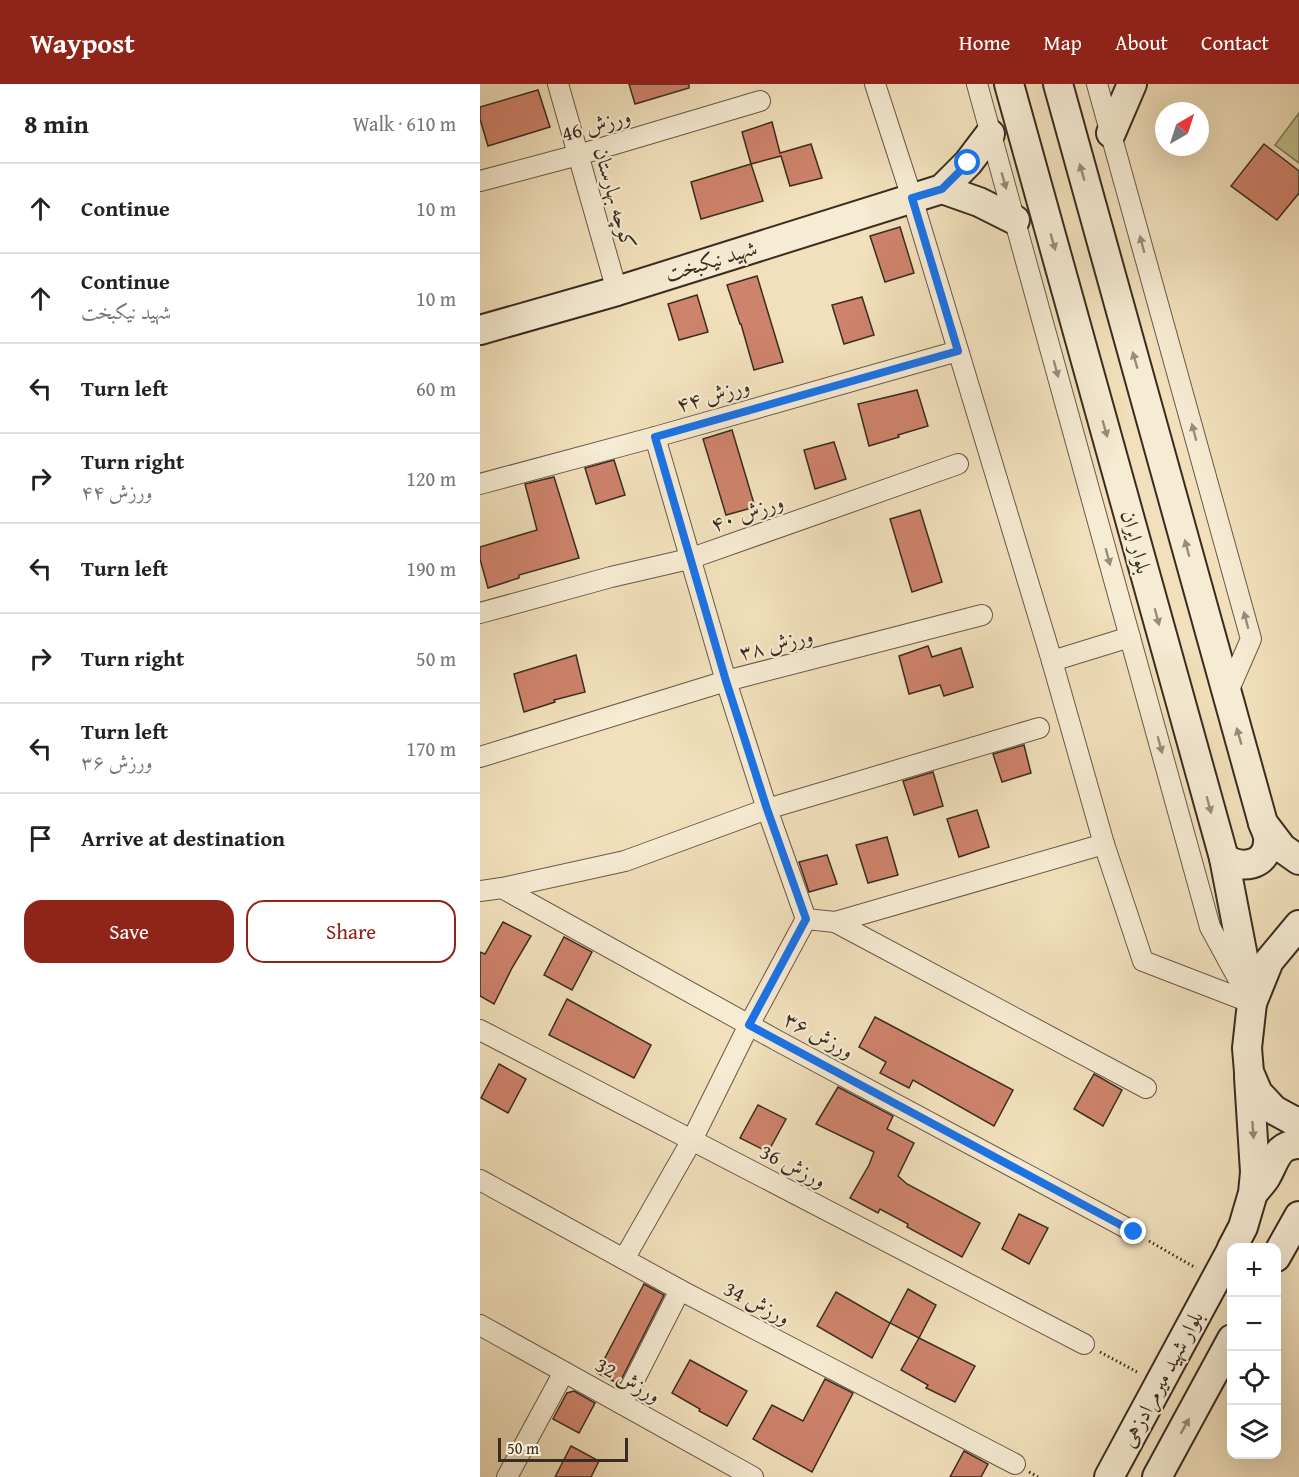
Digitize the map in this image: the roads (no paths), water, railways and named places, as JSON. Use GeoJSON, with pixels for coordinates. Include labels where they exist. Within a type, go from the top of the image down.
{"type":"FeatureCollection","features":[{"type":"Feature","properties":{"kind":"street","name":"کوچه بهارستان"},"geometry":{"type":"LineString","coordinates":[[558,84],[616,291]]}},
{"type":"Feature","properties":{"kind":"street"},"geometry":{"type":"LineString","coordinates":[[875,84],[912,198],[1052,661],[1104,844],[1143,961],[1252,1003]]}},
{"type":"Feature","properties":{"kind":"street"},"geometry":{"type":"LineString","coordinates":[[977,84],[1210,927],[1252,1003]]}},
{"type":"Feature","properties":{"kind":"street","name":"بلوار ایران"},"geometry":{"type":"LineString","coordinates":[[1009,84],[1224,858],[1252,1003]]}},
{"type":"Feature","properties":{"kind":"street"},"geometry":{"type":"LineString","coordinates":[[1058,84],[1269,839],[1263,856],[1257,862],[1239,865],[1224,858]]}},
{"type":"Feature","properties":{"kind":"street"},"geometry":{"type":"LineString","coordinates":[[1097,84],[1251,639],[1227,694]]}},
{"type":"Feature","properties":{"kind":"street"},"geometry":{"type":"LineString","coordinates":[[1111,133],[1132,84]]}},
{"type":"Feature","properties":{"kind":"street","name":"ورزش 46"},"geometry":{"type":"LineString","coordinates":[[480,181],[578,155],[760,101]]}},
{"type":"Feature","properties":{"kind":"street"},"geometry":{"type":"LineString","coordinates":[[990,134],[968,163],[942,189],[979,202],[1015,220]]}},
{"type":"Feature","properties":{"kind":"street","name":"شهید نیکبخت"},"geometry":{"type":"LineString","coordinates":[[480,330],[616,291],[942,189]]}},
{"type":"Feature","properties":{"kind":"street","name":"ورزش ۴۴"},"geometry":{"type":"LineString","coordinates":[[480,484],[958,351]]}},
{"type":"Feature","properties":{"kind":"street"},"geometry":{"type":"LineString","coordinates":[[624,1259],[692,1140],[749,1025],[806,919],[767,809],[726,681],[655,437]]}},
{"type":"Feature","properties":{"kind":"street","name":"ورزش ۴۰"},"geometry":{"type":"LineString","coordinates":[[480,613],[611,577],[690,559],[958,464]]}},
{"type":"Feature","properties":{"kind":"street","name":"ورزش ۳۸"},"geometry":{"type":"LineString","coordinates":[[480,758],[726,681],[982,615]]}},
{"type":"Feature","properties":{"kind":"street"},"geometry":{"type":"LineString","coordinates":[[1052,661],[1130,638]]}},
{"type":"Feature","properties":{"kind":"street"},"geometry":{"type":"LineString","coordinates":[[480,891],[625,861],[767,809],[1039,728]]}},
{"type":"Feature","properties":{"kind":"street"},"geometry":{"type":"LineString","coordinates":[[1263,823],[1282,848],[1299,860]]}},
{"type":"Feature","properties":{"kind":"street"},"geometry":{"type":"LineString","coordinates":[[806,919],[835,921],[1104,844]]}},
{"type":"Feature","properties":{"kind":"street","name":"ورزش ۳۶"},"geometry":{"type":"LineString","coordinates":[[502,888],[749,1025],[1134,1232]]}},
{"type":"Feature","properties":{"kind":"street"},"geometry":{"type":"LineString","coordinates":[[835,921],[1146,1088]]}},
{"type":"Feature","properties":{"kind":"street"},"geometry":{"type":"LineString","coordinates":[[1252,1003],[1269,961],[1299,925]]}},
{"type":"Feature","properties":{"kind":"street","name":"بلوار شهید میرمرادزهی"},"geometry":{"type":"LineString","coordinates":[[1235,1243],[1243,1227],[1253,1193],[1255,1172],[1247,1048],[1252,1003]]}},
{"type":"Feature","properties":{"kind":"street","name":"ورزش 36"},"geometry":{"type":"LineString","coordinates":[[480,1030],[1084,1344]]}},
{"type":"Feature","properties":{"kind":"street"},"geometry":{"type":"LineString","coordinates":[[1249,1072],[1258,1093],[1274,1110],[1294,1121],[1299,1121]]}},
{"type":"Feature","properties":{"kind":"street"},"geometry":{"type":"LineString","coordinates":[[1253,1193],[1266,1178],[1277,1154],[1292,1144],[1299,1144]]}},
{"type":"Feature","properties":{"kind":"street","name":"ورزش 34"},"geometry":{"type":"LineString","coordinates":[[480,1180],[680,1290],[1015,1464]]}},
{"type":"Feature","properties":{"kind":"street"},"geometry":{"type":"LineString","coordinates":[[1281,1248],[1299,1216]]}},
{"type":"Feature","properties":{"kind":"street","name":"بلوار شهید میرمرادزهی"},"geometry":{"type":"LineString","coordinates":[[1109,1477],[1227,1258]]}},
{"type":"Feature","properties":{"kind":"street"},"geometry":{"type":"LineString","coordinates":[[622,1404],[680,1290]]}},
{"type":"Feature","properties":{"kind":"street","name":"ورزش 32"},"geometry":{"type":"LineString","coordinates":[[480,1325],[753,1477]]}},
{"type":"Feature","properties":{"kind":"street","name":"بلوار شهید میرمرادزهی"},"geometry":{"type":"LineString","coordinates":[[1156,1477],[1227,1348]]}},
{"type":"Feature","properties":{"kind":"street"},"geometry":{"type":"LineString","coordinates":[[507,1477],[564,1372]]}}]}
